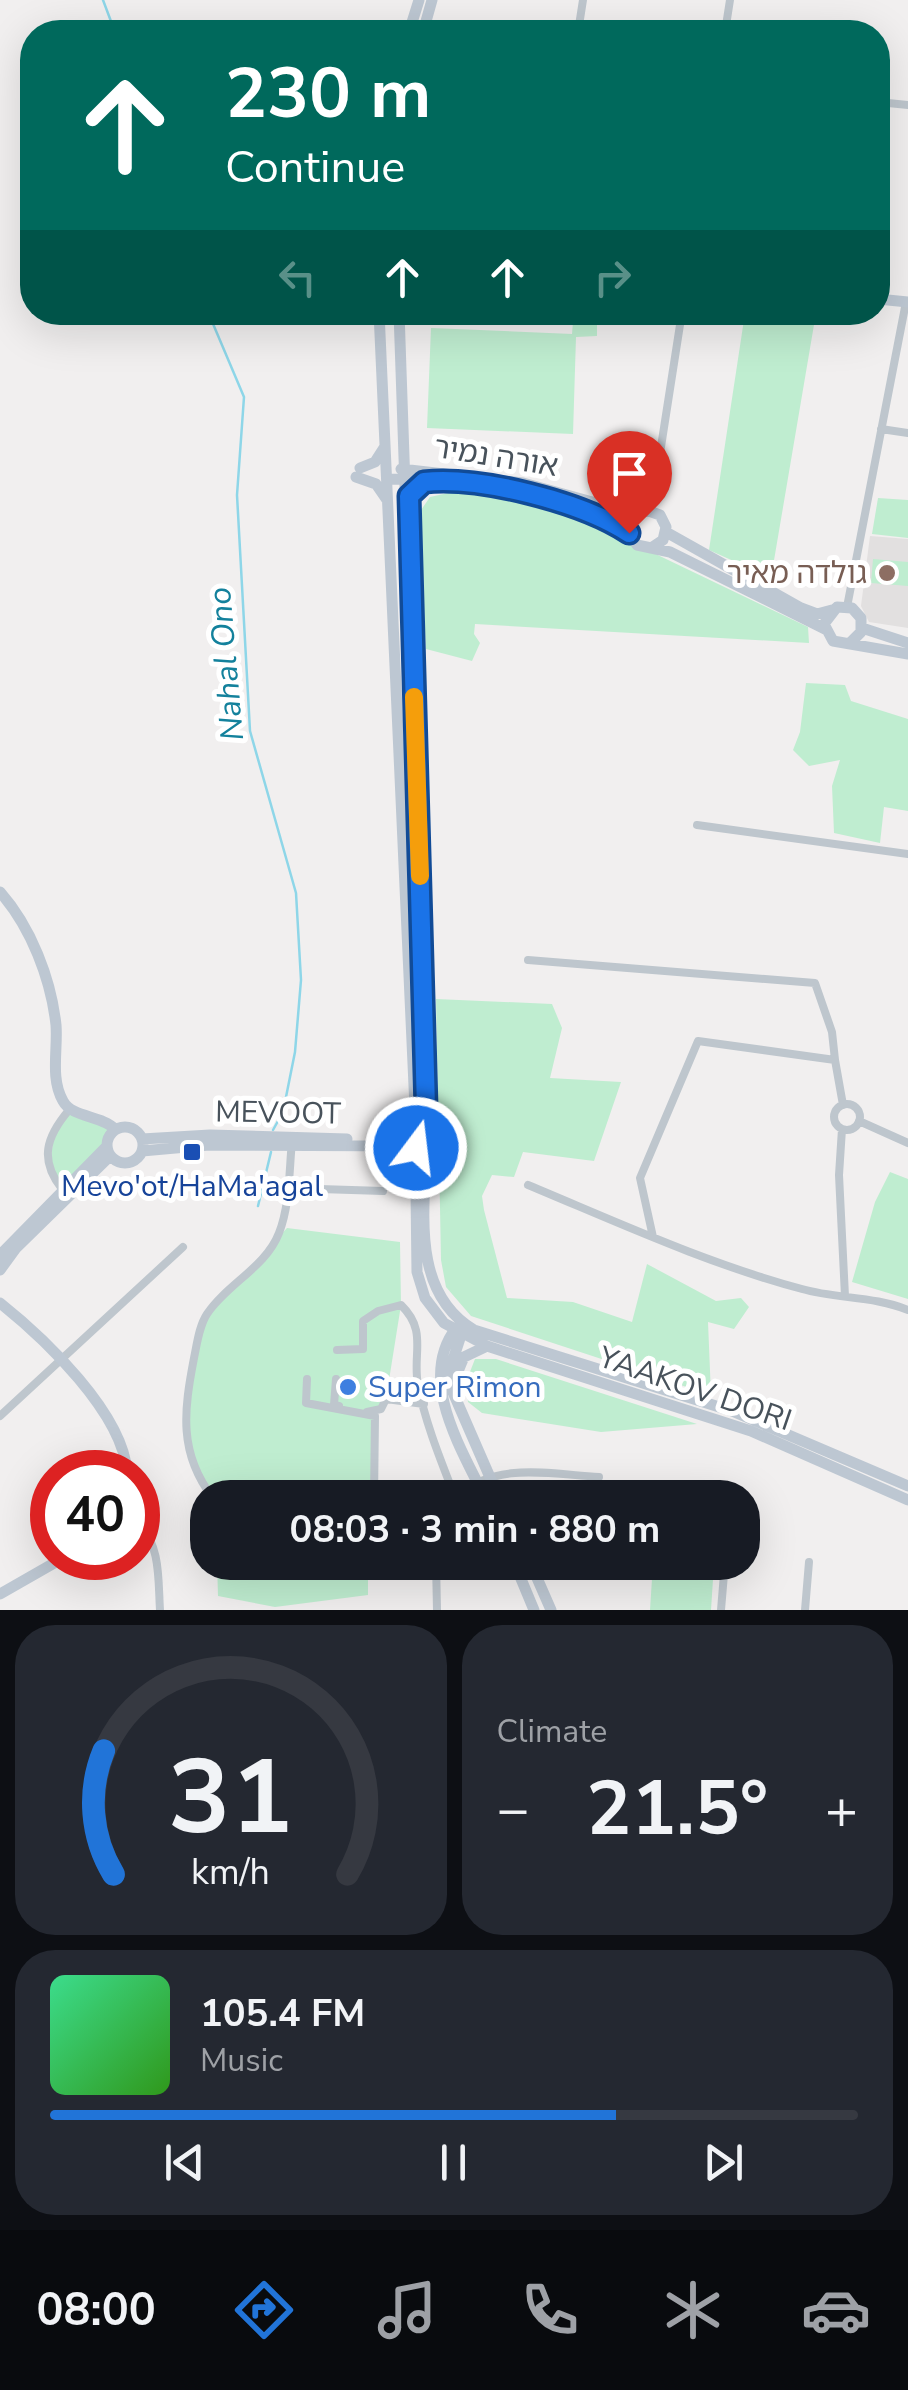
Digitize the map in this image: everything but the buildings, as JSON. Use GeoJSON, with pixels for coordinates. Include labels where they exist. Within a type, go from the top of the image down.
{"type":"FeatureCollection","features":[{"type":"Feature","properties":{"kind":"main road"},"geometry":{"type":"LineString","coordinates":[[380,325],[415,1108],[427,1267],[460,1330],[451,1366],[452,1390],[481,1480]]}},
{"type":"Feature","properties":{"kind":"main road"},"geometry":{"type":"LineString","coordinates":[[399,325],[421,922],[417,1272],[442,1336],[440,1389],[480,1480]]}},
{"type":"Feature","properties":{"kind":"main road"},"geometry":{"type":"LineString","coordinates":[[386,444],[375,462],[358,473],[376,484],[389,504]]}},
{"type":"Feature","properties":{"kind":"main road"},"geometry":{"type":"LineString","coordinates":[[404,445],[413,459],[437,475],[415,486],[407,504]]}},
{"type":"Feature","properties":{"kind":"main road","name":"אורה נמיר"},"geometry":{"type":"LineString","coordinates":[[387,474],[523,483],[636,514]]}},
{"type":"Feature","properties":{"kind":"main road","name":"אורה נמיר"},"geometry":{"type":"LineString","coordinates":[[437,475],[568,506],[629,533]]}},
{"type":"Feature","properties":{"kind":"main road"},"geometry":{"type":"LineString","coordinates":[[862,628],[858,614],[848,606],[817,614],[802,608],[675,541],[666,532],[663,518],[652,511],[636,514],[629,533],[637,545],[670,552],[825,629],[832,640],[908,654]]}},
{"type":"Feature","properties":{"kind":"main road"},"geometry":{"type":"LineString","coordinates":[[650,548],[659,544],[666,532]]}},
{"type":"Feature","properties":{"kind":"main road"},"geometry":{"type":"LineString","coordinates":[[825,629],[832,610]]}},
{"type":"Feature","properties":{"kind":"main road"},"geometry":{"type":"LineString","coordinates":[[851,642],[862,628]]}},
{"type":"Feature","properties":{"kind":"main road"},"geometry":{"type":"LineString","coordinates":[[862,628],[908,643]]}},
{"type":"Feature","properties":{"kind":"main road"},"geometry":{"type":"LineString","coordinates":[[0,892],[43,967],[56,1025],[59,1090],[70,1110],[102,1119],[116,1129],[131,1128],[142,1145],[130,1162],[108,1152]]}},
{"type":"Feature","properties":{"kind":"main road"},"geometry":{"type":"LineString","coordinates":[[415,1108],[384,1144],[404,1156],[416,1176]]}},
{"type":"Feature","properties":{"kind":"main road"},"geometry":{"type":"LineString","coordinates":[[0,1270],[16,1248],[108,1152],[116,1129]]}},
{"type":"Feature","properties":{"kind":"main road","name":"MEVOOT"},"geometry":{"type":"LineString","coordinates":[[142,1145],[292,1141],[419,1144]]}},
{"type":"Feature","properties":{"kind":"main road"},"geometry":{"type":"LineString","coordinates":[[0,1255],[62,1189],[108,1152]]}},
{"type":"Feature","properties":{"kind":"main road"},"geometry":{"type":"LineString","coordinates":[[0,1303],[60,1360],[104,1412],[119,1450]]}},
{"type":"Feature","properties":{"kind":"main road"},"geometry":{"type":"LineString","coordinates":[[432,1308],[460,1330]]}},
{"type":"Feature","properties":{"kind":"main road"},"geometry":{"type":"LineString","coordinates":[[442,1357],[460,1330]]}},
{"type":"Feature","properties":{"kind":"main road","name":"YAAKOV DORI"},"geometry":{"type":"LineString","coordinates":[[460,1330],[486,1346],[751,1431],[908,1500]]}},
{"type":"Feature","properties":{"kind":"main road","name":"YAAKOV DORI"},"geometry":{"type":"LineString","coordinates":[[460,1330],[485,1334],[732,1410],[908,1486]]}},
{"type":"Feature","properties":{"kind":"main road"},"geometry":{"type":"LineString","coordinates":[[452,1390],[464,1357],[486,1346]]}},
{"type":"Feature","properties":{"kind":"main road"},"geometry":{"type":"LineString","coordinates":[[0,1594],[30,1577]]}},
{"type":"Feature","properties":{"kind":"main road"},"geometry":{"type":"LineString","coordinates":[[522,1580],[534,1610]]}},
{"type":"Feature","properties":{"kind":"main road"},"geometry":{"type":"LineString","coordinates":[[538,1580],[552,1610]]}},
{"type":"Feature","properties":{"kind":"street"},"geometry":{"type":"LineString","coordinates":[[848,606],[907,302]]}},
{"type":"Feature","properties":{"kind":"street"},"geometry":{"type":"LineString","coordinates":[[652,511],[678,325]]}},
{"type":"Feature","properties":{"kind":"street"},"geometry":{"type":"LineString","coordinates":[[880,429],[908,433]]}},
{"type":"Feature","properties":{"kind":"street"},"geometry":{"type":"LineString","coordinates":[[697,825],[908,854]]}},
{"type":"Feature","properties":{"kind":"street"},"geometry":{"type":"LineString","coordinates":[[528,960],[815,983],[832,1032],[844,1105]]}},
{"type":"Feature","properties":{"kind":"street"},"geometry":{"type":"LineString","coordinates":[[653,1237],[640,1178],[698,1040],[835,1060]]}},
{"type":"Feature","properties":{"kind":"street"},"geometry":{"type":"LineString","coordinates":[[842,1128],[854,1127],[859,1120],[857,1109],[844,1105]]}},
{"type":"Feature","properties":{"kind":"street"},"geometry":{"type":"LineString","coordinates":[[844,1105],[834,1114],[842,1128],[838,1175],[845,1296]]}},
{"type":"Feature","properties":{"kind":"street"},"geometry":{"type":"LineString","coordinates":[[62,1189],[48,1172],[46,1153],[56,1126],[70,1110]]}},
{"type":"Feature","properties":{"kind":"street"},"geometry":{"type":"LineString","coordinates":[[859,1120],[908,1143]]}},
{"type":"Feature","properties":{"kind":"street"},"geometry":{"type":"LineString","coordinates":[[199,1480],[184,1432],[184,1405],[199,1336],[205,1316],[234,1282],[266,1255],[279,1233],[292,1141]]}},
{"type":"Feature","properties":{"kind":"street"},"geometry":{"type":"LineString","coordinates":[[528,1184],[653,1237],[804,1290],[908,1310]]}},
{"type":"Feature","properties":{"kind":"street"},"geometry":{"type":"LineString","coordinates":[[288,1188],[383,1191]]}},
{"type":"Feature","properties":{"kind":"street"},"geometry":{"type":"LineString","coordinates":[[0,1416],[183,1246]]}},
{"type":"Feature","properties":{"kind":"street"},"geometry":{"type":"LineString","coordinates":[[337,1350],[363,1349],[363,1321],[378,1311],[402,1305],[416,1323],[420,1341],[418,1386],[449,1480]]}},
{"type":"Feature","properties":{"kind":"street"},"geometry":{"type":"LineString","coordinates":[[307,1379],[306,1403],[375,1416],[374,1480]]}},
{"type":"Feature","properties":{"kind":"street"},"geometry":{"type":"LineString","coordinates":[[336,1379],[334,1405],[372,1413],[382,1408],[387,1382],[418,1386]]}},
{"type":"Feature","properties":{"kind":"street"},"geometry":{"type":"LineString","coordinates":[[386,1399],[424,1404]]}},
{"type":"Feature","properties":{"kind":"street"},"geometry":{"type":"LineString","coordinates":[[494,1480],[510,1471],[599,1477]]}},
{"type":"Feature","properties":{"kind":"street"},"geometry":{"type":"LineString","coordinates":[[805,1610],[809,1562]]}},
{"type":"Feature","properties":{"kind":"street"},"geometry":{"type":"LineString","coordinates":[[157,1580],[160,1610]]}},
{"type":"Feature","properties":{"kind":"street"},"geometry":{"type":"LineString","coordinates":[[436,1580],[437,1610]]}},
{"type":"Feature","properties":{"kind":"street"},"geometry":{"type":"LineString","coordinates":[[721,1610],[724,1580]]}},
{"type":"Feature","properties":{"kind":"shaded area","name":"גולדה מאיר"},"geometry":{"type":"Polygon","coordinates":[[[870,536],[908,539],[908,628],[869,622],[861,606],[870,536]]]}},
{"type":"Feature","properties":{"kind":"green space"},"geometry":{"type":"Polygon","coordinates":[[[573,325],[597,325],[597,336],[576,337],[573,434],[427,428],[431,328],[572,334],[573,325]]]}},
{"type":"Feature","properties":{"kind":"green space"},"geometry":{"type":"Polygon","coordinates":[[[743,325],[814,325],[771,578],[709,550],[743,325]]]}},
{"type":"Feature","properties":{"kind":"green space"},"geometry":{"type":"Polygon","coordinates":[[[457,491],[538,505],[591,523],[808,627],[809,643],[475,624],[474,634],[480,643],[472,661],[426,649],[419,513],[430,497],[457,491]]]}},
{"type":"Feature","properties":{"kind":"green space"},"geometry":{"type":"Polygon","coordinates":[[[878,498],[908,500],[908,538],[872,534],[878,498]]]}},
{"type":"Feature","properties":{"kind":"green space"},"geometry":{"type":"Polygon","coordinates":[[[873,559],[908,562],[908,586],[871,583],[873,559]]]}},
{"type":"Feature","properties":{"kind":"green space"},"geometry":{"type":"Polygon","coordinates":[[[806,683],[845,685],[851,701],[908,719],[908,811],[884,807],[880,843],[834,833],[832,786],[840,760],[809,766],[793,750],[800,732],[806,683]]]}},
{"type":"Feature","properties":{"kind":"green space"},"geometry":{"type":"Polygon","coordinates":[[[436,999],[552,1004],[562,1028],[550,1078],[621,1082],[594,1161],[523,1152],[514,1177],[492,1175],[482,1196],[507,1298],[573,1302],[632,1322],[647,1264],[716,1301],[741,1298],[749,1307],[734,1329],[708,1322],[711,1395],[471,1316],[446,1287],[441,1260],[436,999]]]}},
{"type":"Feature","properties":{"kind":"green space"},"geometry":{"type":"Polygon","coordinates":[[[69,1110],[115,1129],[106,1147],[62,1189],[48,1172],[56,1126],[69,1110]]]}},
{"type":"Feature","properties":{"kind":"green space"},"geometry":{"type":"Polygon","coordinates":[[[890,1172],[908,1179],[908,1299],[852,1282],[875,1202],[890,1172]]]}},
{"type":"Feature","properties":{"kind":"green space"},"geometry":{"type":"Polygon","coordinates":[[[287,1228],[400,1242],[401,1305],[386,1399],[375,1416],[377,1480],[199,1480],[184,1405],[205,1316],[287,1228]]]}},
{"type":"Feature","properties":{"kind":"green space"},"geometry":{"type":"Polygon","coordinates":[[[475,1359],[496,1359],[697,1424],[601,1432],[482,1413],[468,1402],[466,1382],[475,1359]]]}},
{"type":"Feature","properties":{"kind":"green space"},"geometry":{"type":"Polygon","coordinates":[[[218,1580],[368,1580],[368,1595],[275,1607],[218,1596],[218,1580]]]}},
{"type":"Feature","properties":{"kind":"green space"},"geometry":{"type":"Polygon","coordinates":[[[652,1580],[713,1580],[711,1610],[650,1610],[652,1580]]]}},
{"type":"Feature","properties":{"kind":"waterway","name":"Nahal Ono"},"geometry":{"type":"LineString","coordinates":[[103,0],[110,20]]}},
{"type":"Feature","properties":{"kind":"waterway","name":"Nahal Ono"},"geometry":{"type":"LineString","coordinates":[[214,325],[244,397],[237,495],[250,731],[296,893],[301,980],[295,1052],[283,1112],[273,1130]]}},
{"type":"Feature","properties":{"kind":"waterway","name":"Nahal Ono"},"geometry":{"type":"LineString","coordinates":[[258,1206],[271,1152]]}},
{"type":"Feature","properties":{"kind":"slow traffic"},"geometry":{"type":"LineString","coordinates":[[414,697],[420,876]]}},
{"type":"Feature","properties":{"kind":"place","name":"גולדה מאיר"},"geometry":{"type":"Point","coordinates":[887,573]}},
{"type":"Feature","properties":{"kind":"place","name":"Mevo'ot/HaMa'agal"},"geometry":{"type":"Point","coordinates":[192,1152]}},
{"type":"Feature","properties":{"kind":"place","name":"Super Rimon"},"geometry":{"type":"Point","coordinates":[348,1387]}},
{"type":"Feature","properties":{"kind":"route"},"geometry":{"type":"LineString","coordinates":[[416,1148],[427,1144],[409,496],[415,486],[424,482],[438,480],[474,486],[568,506],[601,517],[629,533]]}}]}
